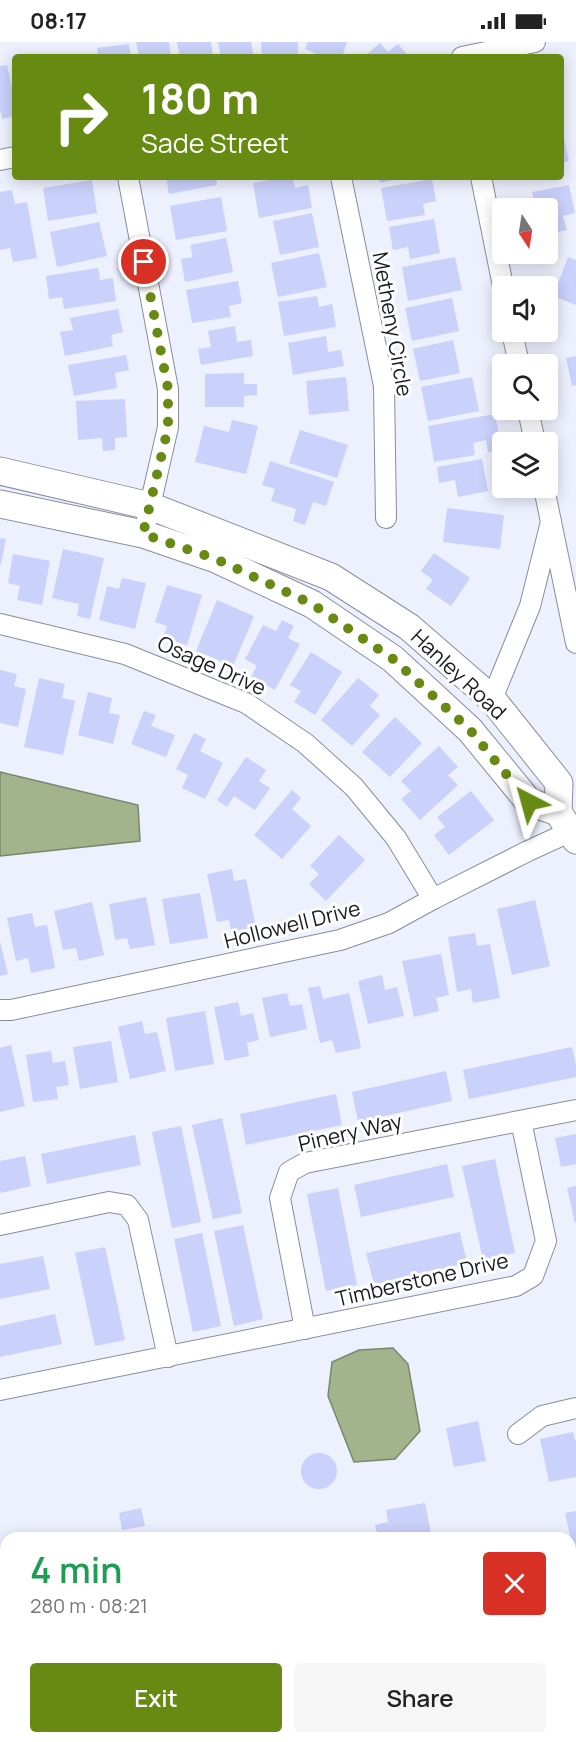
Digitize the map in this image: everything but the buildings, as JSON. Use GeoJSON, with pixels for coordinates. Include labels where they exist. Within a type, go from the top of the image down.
{"type":"FeatureCollection","features":[{"type":"Feature","properties":{"kind":"main road","name":"Hanley Road"},"geometry":{"type":"LineString","coordinates":[[0,471],[150,506],[331,577],[409,627],[492,699],[559,783],[570,828]]}},
{"type":"Feature","properties":{"kind":"main road","name":"Hanley Road"},"geometry":{"type":"LineString","coordinates":[[0,504],[143,534],[216,559],[312,604],[393,659],[470,730],[529,802],[570,828]]}},
{"type":"Feature","properties":{"kind":"street"},"geometry":{"type":"LineString","coordinates":[[477,54],[535,42]]}},
{"type":"Feature","properties":{"kind":"street"},"geometry":{"type":"LineString","coordinates":[[129,180],[168,389],[168,428],[143,534]]}},
{"type":"Feature","properties":{"kind":"street","name":"Metheny Circle"},"geometry":{"type":"LineString","coordinates":[[342,180],[384,386],[386,518]]}},
{"type":"Feature","properties":{"kind":"street"},"geometry":{"type":"LineString","coordinates":[[482,180],[501,276]]}},
{"type":"Feature","properties":{"kind":"street"},"geometry":{"type":"LineString","coordinates":[[546,498],[576,643]]}},
{"type":"Feature","properties":{"kind":"street"},"geometry":{"type":"LineString","coordinates":[[492,699],[530,606],[551,522]]}},
{"type":"Feature","properties":{"kind":"street","name":"Osage Drive"},"geometry":{"type":"LineString","coordinates":[[0,624],[125,654],[246,703],[305,743],[354,787],[396,838],[433,899]]}},
{"type":"Feature","properties":{"kind":"street","name":"Hollowell Drive"},"geometry":{"type":"LineString","coordinates":[[0,1010],[11,1010],[340,940],[388,923],[570,828]]}},
{"type":"Feature","properties":{"kind":"street","name":"Pinery Way"},"geometry":{"type":"LineString","coordinates":[[305,1329],[280,1198],[289,1172],[305,1163],[576,1110]]}},
{"type":"Feature","properties":{"kind":"street","name":"Timberstone Drive"},"geometry":{"type":"LineString","coordinates":[[305,1329],[516,1286],[533,1276],[546,1242],[521,1121]]}},
{"type":"Feature","properties":{"kind":"street"},"geometry":{"type":"LineString","coordinates":[[0,1225],[109,1202],[127,1205],[138,1220],[168,1357]]}},
{"type":"Feature","properties":{"kind":"street"},"geometry":{"type":"LineString","coordinates":[[0,1390],[305,1329]]}},
{"type":"Feature","properties":{"kind":"street"},"geometry":{"type":"LineString","coordinates":[[518,1434],[542,1416],[576,1408]]}},
{"type":"Feature","properties":{"kind":"shaded area"},"geometry":{"type":"Polygon","coordinates":[[[0,772],[138,805],[140,841],[0,856],[0,772]]]}},
{"type":"Feature","properties":{"kind":"shaded area"},"geometry":{"type":"Polygon","coordinates":[[[393,1348],[408,1364],[420,1431],[395,1459],[354,1462],[328,1396],[332,1362],[359,1350],[393,1348]]]}},
{"type":"Feature","properties":{"kind":"route"},"geometry":{"type":"LineString","coordinates":[[144,262],[168,389],[168,428],[143,534],[216,559],[312,604],[393,659],[470,730],[529,802]]}}]}
